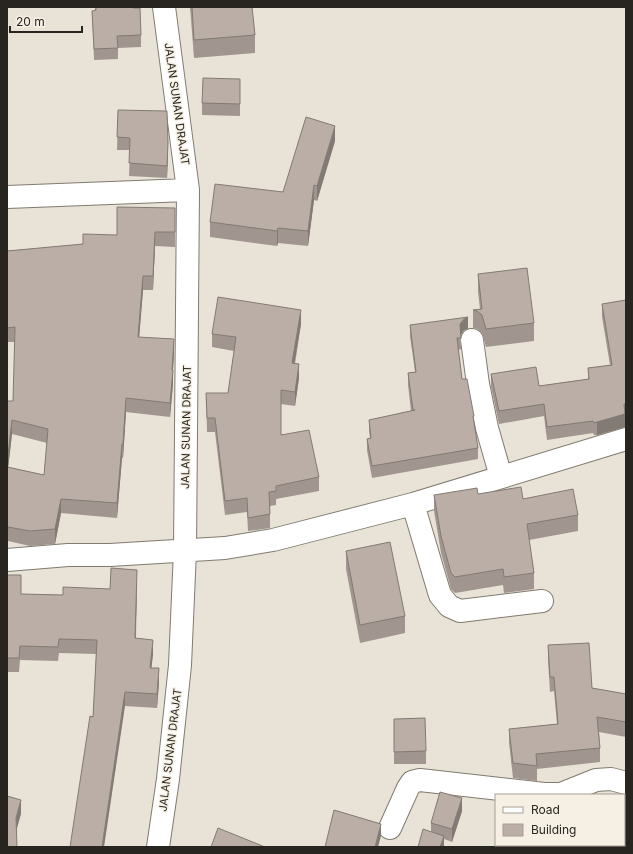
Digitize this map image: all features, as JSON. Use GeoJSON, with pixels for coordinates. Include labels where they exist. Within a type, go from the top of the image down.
{"type":"FeatureCollection","features":[{"type":"Feature","properties":{"kind":"street","name":"JALAN SUNAN DRAJAT"},"geometry":{"type":"LineString","coordinates":[[158,847],[168,779],[180,665],[185,551],[188,190],[164,7]]}},
{"type":"Feature","properties":{"kind":"street"},"geometry":{"type":"LineString","coordinates":[[7,197],[188,190]]}},
{"type":"Feature","properties":{"kind":"street"},"geometry":{"type":"LineString","coordinates":[[472,340],[478,384],[487,428],[502,477]]}},
{"type":"Feature","properties":{"kind":"street"},"geometry":{"type":"LineString","coordinates":[[7,560],[225,548],[273,540],[413,504],[626,439]]}},
{"type":"Feature","properties":{"kind":"street"},"geometry":{"type":"LineString","coordinates":[[413,504],[440,595],[449,606],[460,611],[542,601]]}},
{"type":"Feature","properties":{"kind":"street"},"geometry":{"type":"LineString","coordinates":[[390,828],[408,788],[412,782],[420,780],[544,794],[560,794],[596,780],[611,779],[626,784]]}},
{"type":"Feature","properties":{"kind":"building"},"geometry":{"type":"Polygon","coordinates":[[[96,7],[140,8],[141,35],[117,36],[118,48],[94,49],[92,11],[96,10],[96,7]]]}},
{"type":"Feature","properties":{"kind":"building"},"geometry":{"type":"Polygon","coordinates":[[[192,7],[252,7],[255,35],[194,40],[192,7]]]}},
{"type":"Feature","properties":{"kind":"building"},"geometry":{"type":"Polygon","coordinates":[[[203,78],[240,79],[240,104],[202,103],[203,78]]]}},
{"type":"Feature","properties":{"kind":"building"},"geometry":{"type":"Polygon","coordinates":[[[118,110],[167,111],[167,166],[129,163],[130,138],[117,137],[118,110]]]}},
{"type":"Feature","properties":{"kind":"building"},"geometry":{"type":"Polygon","coordinates":[[[306,117],[335,126],[317,186],[314,185],[308,231],[278,228],[277,231],[210,222],[215,184],[283,192],[306,117]]]}},
{"type":"Feature","properties":{"kind":"building"},"geometry":{"type":"Polygon","coordinates":[[[117,207],[175,208],[175,232],[155,232],[153,276],[143,276],[138,337],[174,339],[170,403],[126,398],[117,503],[61,499],[55,529],[30,531],[8,527],[7,533],[7,467],[44,475],[48,429],[12,420],[7,464],[7,401],[13,401],[15,327],[7,328],[7,251],[83,244],[83,234],[117,235],[117,207]]]}},
{"type":"Feature","properties":{"kind":"building"},"geometry":{"type":"Polygon","coordinates":[[[527,268],[534,323],[486,329],[482,315],[473,310],[482,309],[478,274],[527,268]]]}},
{"type":"Feature","properties":{"kind":"building"},"geometry":{"type":"Polygon","coordinates":[[[218,297],[301,310],[292,363],[299,364],[295,392],[281,390],[281,435],[309,430],[319,477],[276,486],[276,491],[269,492],[270,514],[248,518],[247,498],[225,501],[215,418],[207,418],[206,393],[228,393],[236,337],[212,334],[218,297]]]}},
{"type":"Feature","properties":{"kind":"building"},"geometry":{"type":"Polygon","coordinates":[[[626,300],[625,414],[594,423],[593,421],[547,427],[544,404],[499,411],[491,374],[536,367],[539,386],[589,379],[588,368],[612,365],[602,304],[626,300]]]}},
{"type":"Feature","properties":{"kind":"building"},"geometry":{"type":"Polygon","coordinates":[[[468,317],[460,324],[461,338],[457,338],[462,379],[467,379],[478,448],[372,466],[367,439],[371,438],[369,420],[415,410],[413,410],[408,373],[416,372],[410,325],[468,317]]]}},
{"type":"Feature","properties":{"kind":"building"},"geometry":{"type":"Polygon","coordinates":[[[521,487],[523,499],[573,489],[578,515],[527,524],[534,573],[504,577],[503,569],[455,577],[451,573],[441,536],[434,495],[477,488],[478,494],[521,487]]]}},
{"type":"Feature","properties":{"kind":"building"},"geometry":{"type":"Polygon","coordinates":[[[390,542],[405,616],[360,625],[346,551],[390,542]]]}},
{"type":"Feature","properties":{"kind":"building"},"geometry":{"type":"Polygon","coordinates":[[[111,568],[137,570],[135,638],[153,640],[150,668],[159,668],[157,694],[125,692],[102,847],[70,847],[90,716],[93,717],[97,640],[59,639],[58,647],[20,646],[19,658],[7,658],[7,575],[21,575],[21,594],[63,595],[63,587],[110,589],[111,568]]]}},
{"type":"Feature","properties":{"kind":"building"},"geometry":{"type":"Polygon","coordinates":[[[589,643],[592,688],[626,694],[626,722],[597,717],[600,748],[536,754],[537,766],[513,763],[509,729],[558,724],[554,677],[550,677],[548,645],[589,643]]]}},
{"type":"Feature","properties":{"kind":"building"},"geometry":{"type":"Polygon","coordinates":[[[425,718],[426,751],[394,752],[394,719],[425,718]]]}},
{"type":"Feature","properties":{"kind":"building"},"geometry":{"type":"Polygon","coordinates":[[[440,792],[462,798],[452,829],[431,823],[440,792]]]}},
{"type":"Feature","properties":{"kind":"building"},"geometry":{"type":"Polygon","coordinates":[[[7,796],[21,800],[16,818],[17,847],[7,847],[7,796]]]}},
{"type":"Feature","properties":{"kind":"building"},"geometry":{"type":"Polygon","coordinates":[[[334,810],[381,824],[375,847],[325,847],[334,810]]]}},
{"type":"Feature","properties":{"kind":"building"},"geometry":{"type":"Polygon","coordinates":[[[218,828],[265,847],[211,847],[218,828]]]}},
{"type":"Feature","properties":{"kind":"building"},"geometry":{"type":"Polygon","coordinates":[[[423,829],[444,836],[440,847],[418,847],[423,829]]]}}]}
